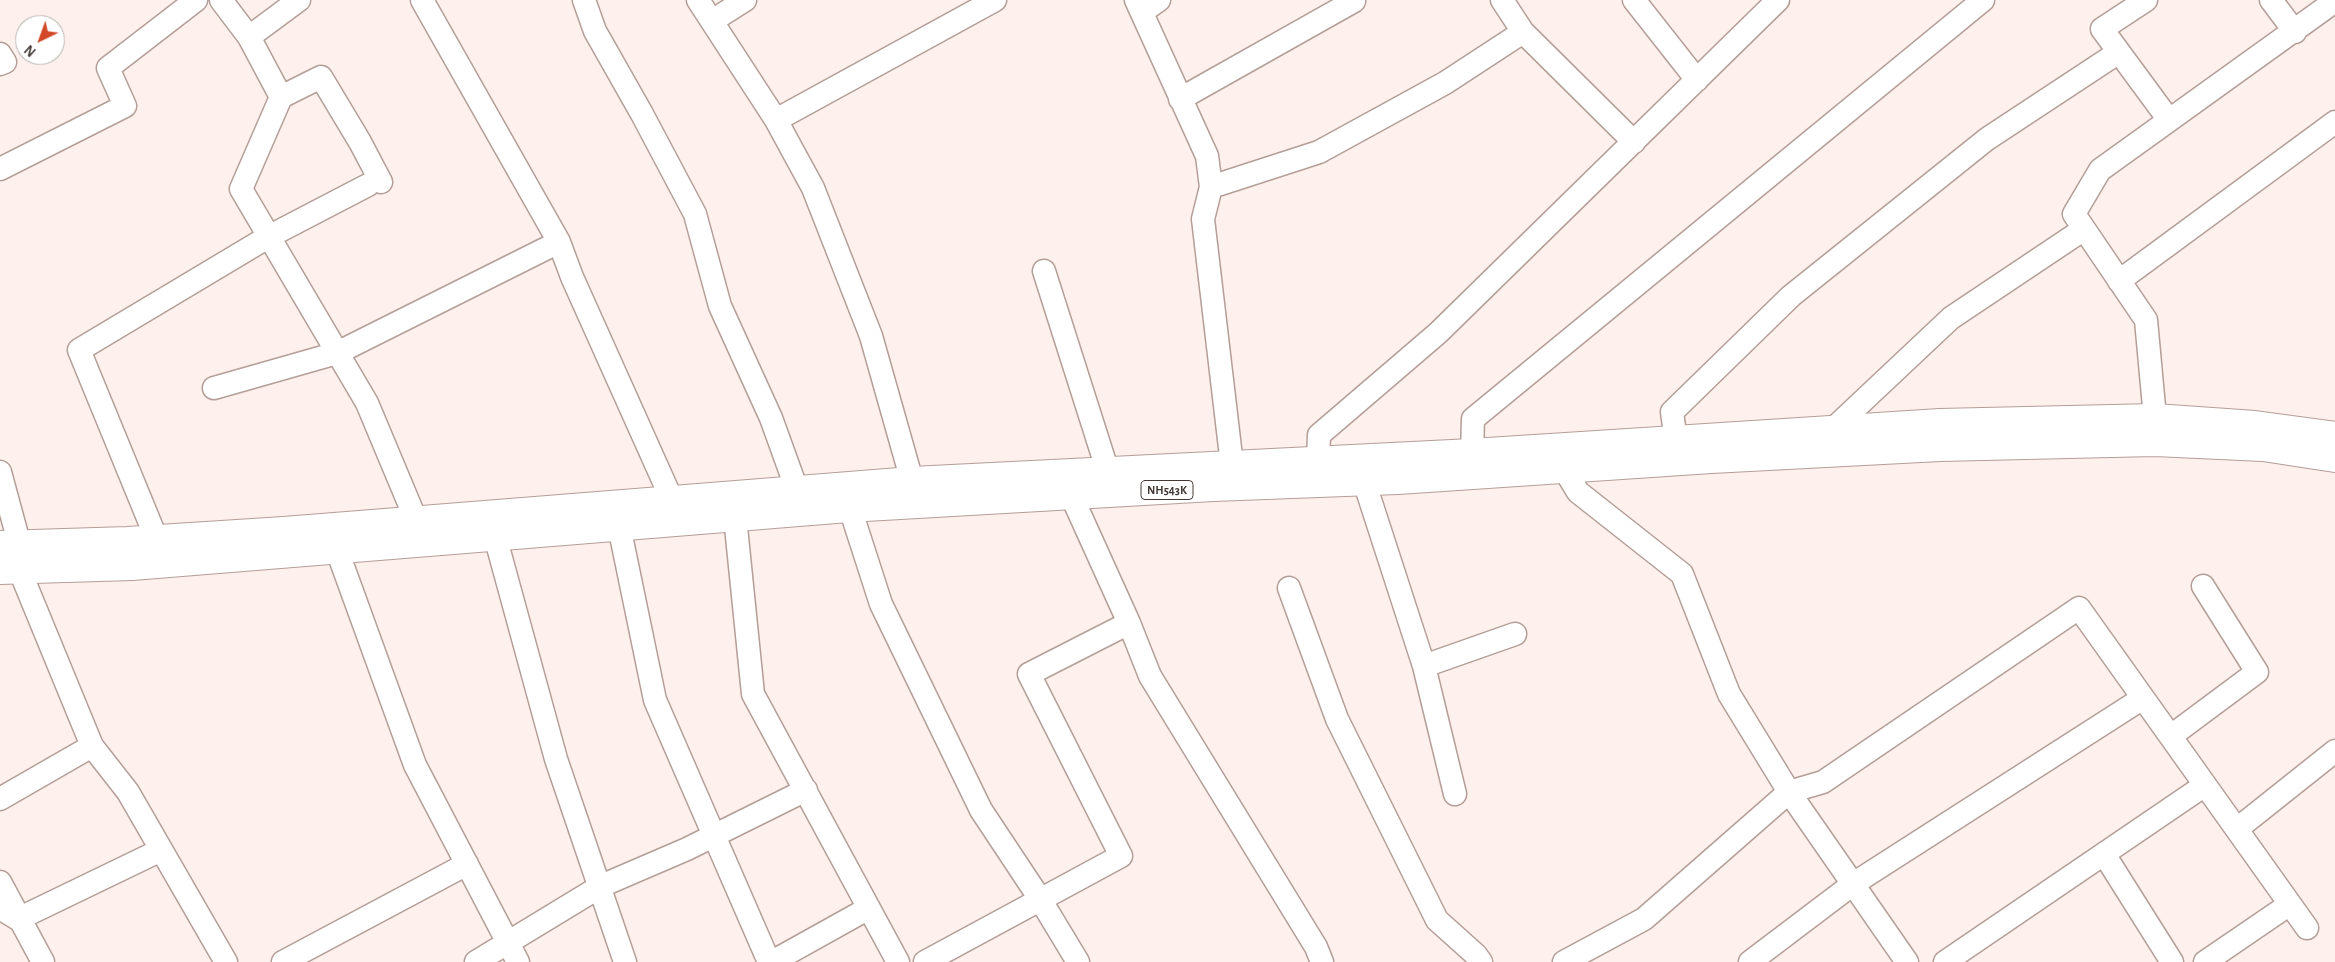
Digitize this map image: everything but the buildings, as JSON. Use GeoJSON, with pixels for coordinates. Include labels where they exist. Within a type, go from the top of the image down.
{"type":"FeatureCollection","features":[{"type":"Feature","properties":{"kind":"highway","name":"NH543K"},"geometry":{"type":"LineString","coordinates":[[10,558],[157,540],[419,530],[494,525],[672,500],[734,506],[850,508],[1072,497],[1232,476],[1318,460],[1472,464],[1564,469],[1677,451],[1832,430],[1940,423],[2155,430],[2335,458]]}},
{"type":"Feature","properties":{"kind":"highway","name":"NH543K"},"geometry":{"type":"LineString","coordinates":[[494,525],[619,526],[734,506],[797,490],[912,481],[1108,472],[1364,481],[1472,464],[1677,451],[1940,447],[2155,430],[2255,425],[2335,436]]}},
{"type":"Feature","properties":{"kind":"highway","name":"NH543K"},"geometry":{"type":"LineString","coordinates":[[10,558],[141,566],[337,550],[419,530]]}},
{"type":"Feature","properties":{"kind":"street"},"geometry":{"type":"LineString","coordinates":[[0,169],[125,106],[108,68],[196,0]]}},
{"type":"Feature","properties":{"kind":"street"},"geometry":{"type":"LineString","coordinates":[[221,0],[249,37],[281,97]]}},
{"type":"Feature","properties":{"kind":"street"},"geometry":{"type":"LineString","coordinates":[[249,37],[299,0]]}},
{"type":"Feature","properties":{"kind":"street"},"geometry":{"type":"LineString","coordinates":[[422,0],[559,242],[572,277],[672,500]]}},
{"type":"Feature","properties":{"kind":"street"},"geometry":{"type":"LineString","coordinates":[[584,0],[595,31],[642,114],[694,214],[720,306],[771,418],[797,490]]}},
{"type":"Feature","properties":{"kind":"street"},"geometry":{"type":"LineString","coordinates":[[698,0],[776,120],[814,188],[871,336],[912,481]]}},
{"type":"Feature","properties":{"kind":"street"},"geometry":{"type":"LineString","coordinates":[[712,21],[745,0]]}},
{"type":"Feature","properties":{"kind":"street"},"geometry":{"type":"LineString","coordinates":[[776,120],[996,0]]}},
{"type":"Feature","properties":{"kind":"street"},"geometry":{"type":"LineString","coordinates":[[1502,0],[1523,32],[1634,142]]}},
{"type":"Feature","properties":{"kind":"street"},"geometry":{"type":"LineString","coordinates":[[1634,0],[1697,80]]}},
{"type":"Feature","properties":{"kind":"street"},"geometry":{"type":"LineString","coordinates":[[1318,460],[1319,435],[1438,333],[1778,0]]}},
{"type":"Feature","properties":{"kind":"street"},"geometry":{"type":"LineString","coordinates":[[1472,464],[1473,420],[1983,0]]}},
{"type":"Feature","properties":{"kind":"street"},"geometry":{"type":"LineString","coordinates":[[2146,0],[2102,29],[2169,120]]}},
{"type":"Feature","properties":{"kind":"street"},"geometry":{"type":"LineString","coordinates":[[2271,0],[2295,32]]}},
{"type":"Feature","properties":{"kind":"street"},"geometry":{"type":"LineString","coordinates":[[1180,99],[1354,1]]}},
{"type":"Feature","properties":{"kind":"street"},"geometry":{"type":"LineString","coordinates":[[2155,430],[2146,320],[2074,214],[2100,170],[2295,32],[2335,1]]}},
{"type":"Feature","properties":{"kind":"street"},"geometry":{"type":"LineString","coordinates":[[1146,4],[1180,99],[1207,156],[1211,187],[1203,220],[1232,476]]}},
{"type":"Feature","properties":{"kind":"street"},"geometry":{"type":"LineString","coordinates":[[1211,187],[1319,152],[1445,83],[1523,32]]}},
{"type":"Feature","properties":{"kind":"street"},"geometry":{"type":"LineString","coordinates":[[1677,451],[1672,412],[1791,296],[1987,139],[2119,52]]}},
{"type":"Feature","properties":{"kind":"street"},"geometry":{"type":"LineString","coordinates":[[0,54],[5,62],[0,64]]}},
{"type":"Feature","properties":{"kind":"street"},"geometry":{"type":"LineString","coordinates":[[157,540],[79,350],[268,236],[374,184],[360,142],[321,77],[281,97],[240,189],[268,236],[337,353],[367,403],[419,530]]}},
{"type":"Feature","properties":{"kind":"street"},"geometry":{"type":"LineString","coordinates":[[2119,281],[2335,122]]}},
{"type":"Feature","properties":{"kind":"street"},"geometry":{"type":"LineString","coordinates":[[1832,430],[1951,318],[2084,229]]}},
{"type":"Feature","properties":{"kind":"street"},"geometry":{"type":"LineString","coordinates":[[214,388],[337,353],[559,242]]}},
{"type":"Feature","properties":{"kind":"street"},"geometry":{"type":"LineString","coordinates":[[1044,271],[1108,472]]}},
{"type":"Feature","properties":{"kind":"street"},"geometry":{"type":"LineString","coordinates":[[1564,469],[1578,492],[1682,574],[1729,694],[1789,792],[1907,962]]}},
{"type":"Feature","properties":{"kind":"street"},"geometry":{"type":"LineString","coordinates":[[0,472],[10,558],[92,746],[128,792],[226,962]]}},
{"type":"Feature","properties":{"kind":"street"},"geometry":{"type":"LineString","coordinates":[[1364,481],[1424,666],[1455,794]]}},
{"type":"Feature","properties":{"kind":"street"},"geometry":{"type":"LineString","coordinates":[[1072,497],[1129,623],[1150,676],[1316,947],[1322,962]]}},
{"type":"Feature","properties":{"kind":"street"},"geometry":{"type":"LineString","coordinates":[[734,506],[753,694],[898,962]]}},
{"type":"Feature","properties":{"kind":"street"},"geometry":{"type":"LineString","coordinates":[[850,508],[881,604],[976,801],[1078,962]]}},
{"type":"Feature","properties":{"kind":"street"},"geometry":{"type":"LineString","coordinates":[[494,525],[556,759],[601,886],[625,962]]}},
{"type":"Feature","properties":{"kind":"street"},"geometry":{"type":"LineString","coordinates":[[619,526],[654,700],[771,962],[869,908]]}},
{"type":"Feature","properties":{"kind":"street"},"geometry":{"type":"LineString","coordinates":[[337,550],[416,765],[513,953]]}},
{"type":"Feature","properties":{"kind":"street"},"geometry":{"type":"LineString","coordinates":[[2171,736],[2257,672],[2204,586]]}},
{"type":"Feature","properties":{"kind":"street"},"geometry":{"type":"LineString","coordinates":[[1289,588],[1336,719],[1437,920],[1476,955],[1481,962]]}},
{"type":"Feature","properties":{"kind":"street"},"geometry":{"type":"LineString","coordinates":[[1564,962],[1644,919],[1789,792],[1823,782],[2079,608],[2307,928]]}},
{"type":"Feature","properties":{"kind":"street"},"geometry":{"type":"LineString","coordinates":[[925,962],[1121,856],[1029,674],[1129,623]]}},
{"type":"Feature","properties":{"kind":"street"},"geometry":{"type":"LineString","coordinates":[[1424,666],[1515,634]]}},
{"type":"Feature","properties":{"kind":"street"},"geometry":{"type":"LineString","coordinates":[[1750,962],[1853,884],[2143,698]]}},
{"type":"Feature","properties":{"kind":"street"},"geometry":{"type":"LineString","coordinates":[[0,799],[92,746]]}},
{"type":"Feature","properties":{"kind":"street"},"geometry":{"type":"LineString","coordinates":[[2237,829],[2335,751]]}},
{"type":"Feature","properties":{"kind":"street"},"geometry":{"type":"LineString","coordinates":[[1945,962],[2205,786]]}},
{"type":"Feature","properties":{"kind":"street"},"geometry":{"type":"LineString","coordinates":[[476,962],[513,953],[601,886],[714,836],[806,790]]}},
{"type":"Feature","properties":{"kind":"street"},"geometry":{"type":"LineString","coordinates":[[9,913],[161,850]]}},
{"type":"Feature","properties":{"kind":"street"},"geometry":{"type":"LineString","coordinates":[[2104,854],[2172,962]]}},
{"type":"Feature","properties":{"kind":"street"},"geometry":{"type":"LineString","coordinates":[[283,962],[467,864]]}},
{"type":"Feature","properties":{"kind":"street"},"geometry":{"type":"LineString","coordinates":[[0,882],[9,913],[43,962]]}},
{"type":"Feature","properties":{"kind":"street"},"geometry":{"type":"LineString","coordinates":[[2205,962],[2290,904]]}}]}
